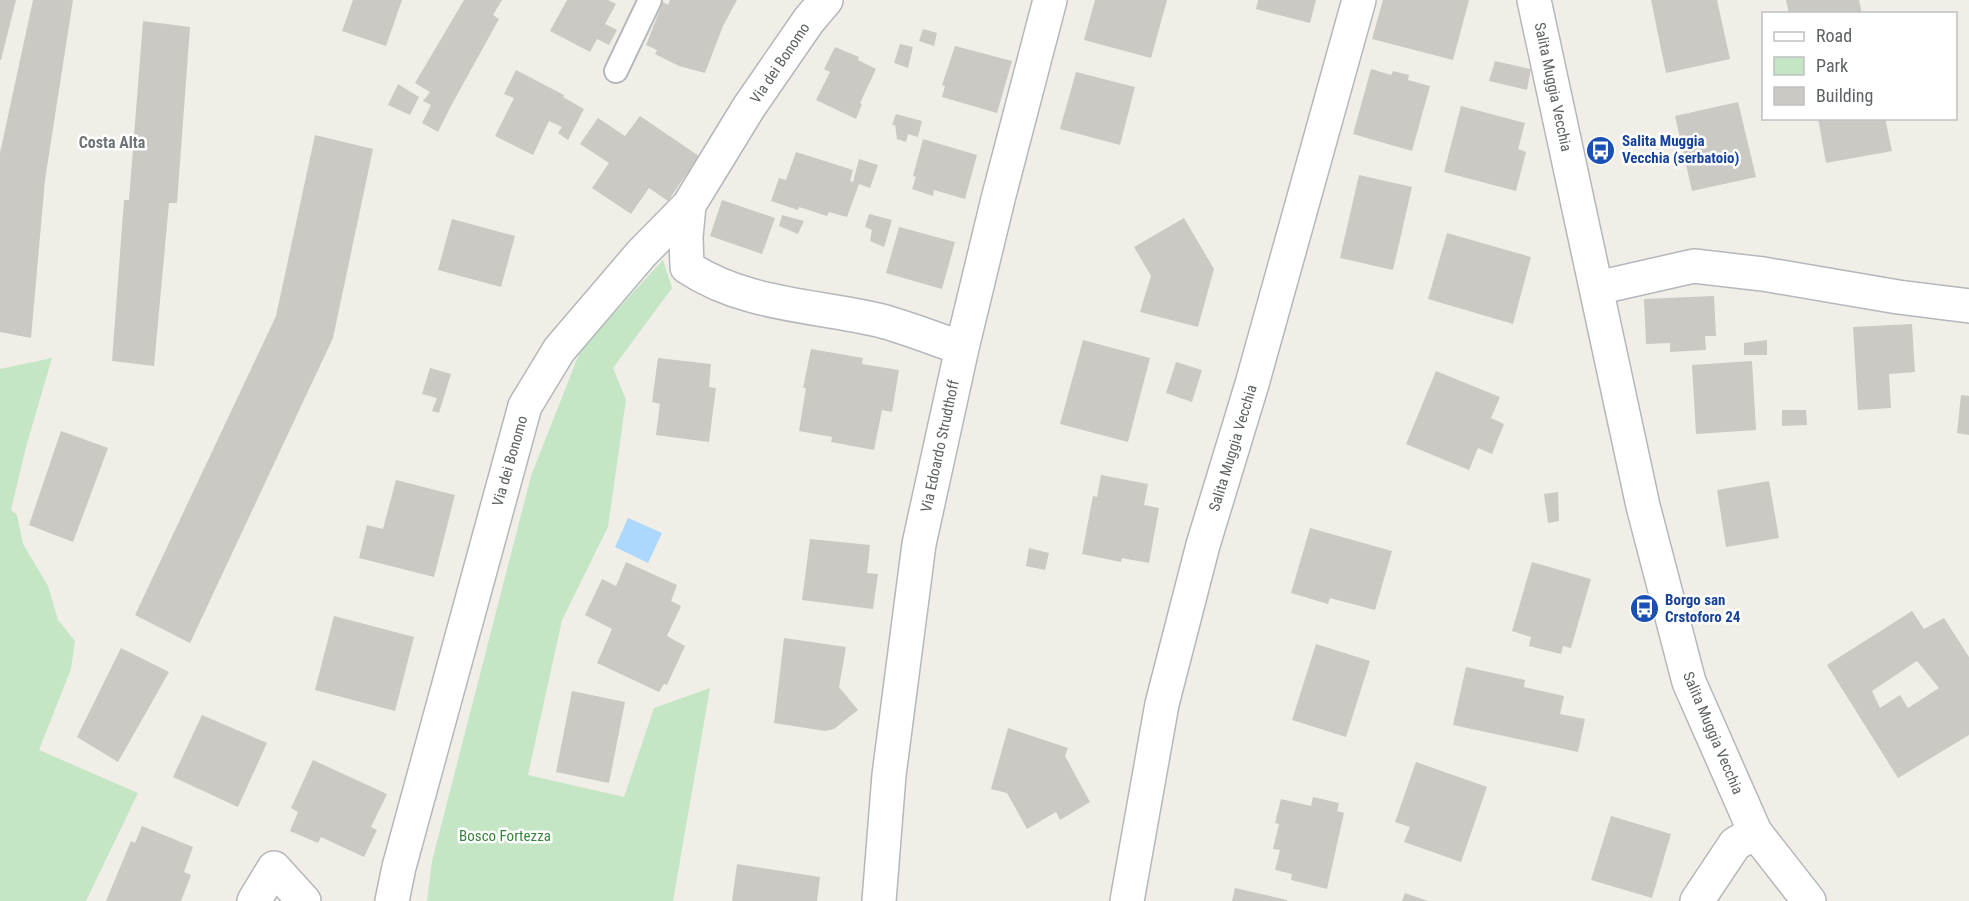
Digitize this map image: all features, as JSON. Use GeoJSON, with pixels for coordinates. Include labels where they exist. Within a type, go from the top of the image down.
{"type":"FeatureCollection","features":[{"type":"Feature","properties":{"kind":"street","name":"Via dei Bonomo"},"geometry":{"type":"LineString","coordinates":[[392,901],[399,867],[525,406],[559,350],[641,254],[689,205],[749,107],[809,20],[826,0]]}},
{"type":"Feature","properties":{"kind":"street","name":"Via Edoardo Strudthoff"},"geometry":{"type":"LineString","coordinates":[[879,901],[889,775],[919,544],[962,348],[1050,0]]}},
{"type":"Feature","properties":{"kind":"street","name":"Salita Muggia Vecchia"},"geometry":{"type":"LineString","coordinates":[[1127,901],[1162,704],[1200,557],[1262,350],[1359,0]]}},
{"type":"Feature","properties":{"kind":"street","name":"Salita Muggia Vecchia"},"geometry":{"type":"LineString","coordinates":[[1534,0],[1643,506],[1689,682],[1755,831],[1809,901]]}},
{"type":"Feature","properties":{"kind":"street"},"geometry":{"type":"LineString","coordinates":[[689,205],[686,237],[687,267],[708,281],[778,303],[879,320],[962,348]]}},
{"type":"Feature","properties":{"kind":"street"},"geometry":{"type":"LineString","coordinates":[[1597,288],[1694,266],[1763,274],[1898,297],[1969,306]]}},
{"type":"Feature","properties":{"kind":"street"},"geometry":{"type":"LineString","coordinates":[[1697,901],[1735,844],[1755,831]]}},
{"type":"Feature","properties":{"kind":"street"},"geometry":{"type":"LineString","coordinates":[[254,901],[274,868],[304,901]]}},
{"type":"Feature","properties":{"kind":"lane"},"geometry":{"type":"LineString","coordinates":[[616,71],[650,0]]}},
{"type":"Feature","properties":{"kind":"green space","name":"Bosco Fortezza"},"geometry":{"type":"Polygon","coordinates":[[[663,260],[672,288],[613,368],[626,400],[608,527],[562,620],[528,775],[624,797],[654,708],[710,688],[673,901],[427,901],[432,861],[531,476],[581,349],[663,260]]]}},
{"type":"Feature","properties":{"kind":"green space"},"geometry":{"type":"Polygon","coordinates":[[[52,358],[26,447],[11,510],[17,515],[23,544],[48,586],[58,620],[75,641],[71,669],[39,750],[138,793],[86,901],[0,901],[0,369],[52,358]]]}},
{"type":"Feature","properties":{"kind":"water"},"geometry":{"type":"Polygon","coordinates":[[[628,518],[662,533],[648,563],[615,547],[628,518]]]}},
{"type":"Feature","properties":{"kind":"building"},"geometry":{"type":"Polygon","coordinates":[[[0,0],[16,0],[1,60],[0,60],[0,0]]]}},
{"type":"Feature","properties":{"kind":"building"},"geometry":{"type":"Polygon","coordinates":[[[33,0],[73,0],[45,180],[31,338],[0,332],[0,153],[33,0]]]}},
{"type":"Feature","properties":{"kind":"building"},"geometry":{"type":"Polygon","coordinates":[[[353,0],[402,0],[386,46],[342,31],[353,0]]]}},
{"type":"Feature","properties":{"kind":"building"},"geometry":{"type":"Polygon","coordinates":[[[464,0],[502,0],[493,15],[499,19],[438,132],[422,123],[431,105],[423,101],[430,92],[415,83],[464,0]]]}},
{"type":"Feature","properties":{"kind":"building"},"geometry":{"type":"Polygon","coordinates":[[[567,0],[608,0],[616,4],[605,24],[617,30],[609,45],[597,39],[590,52],[550,31],[567,0]]]}},
{"type":"Feature","properties":{"kind":"building"},"geometry":{"type":"Polygon","coordinates":[[[670,0],[737,0],[723,26],[705,73],[679,66],[655,54],[657,50],[646,45],[663,2],[668,5],[670,0]]]}},
{"type":"Feature","properties":{"kind":"building"},"geometry":{"type":"Polygon","coordinates":[[[1095,0],[1167,0],[1151,58],[1084,40],[1095,0]]]}},
{"type":"Feature","properties":{"kind":"building"},"geometry":{"type":"Polygon","coordinates":[[[1258,0],[1316,0],[1310,23],[1256,9],[1258,0]]]}},
{"type":"Feature","properties":{"kind":"building"},"geometry":{"type":"Polygon","coordinates":[[[1383,0],[1469,0],[1453,60],[1372,39],[1383,0]]]}},
{"type":"Feature","properties":{"kind":"building"},"geometry":{"type":"Polygon","coordinates":[[[1651,0],[1717,0],[1730,59],[1666,73],[1651,0]]]}},
{"type":"Feature","properties":{"kind":"building"},"geometry":{"type":"Polygon","coordinates":[[[1786,0],[1859,0],[1862,12],[1789,12],[1786,0]]]}},
{"type":"Feature","properties":{"kind":"building"},"geometry":{"type":"Polygon","coordinates":[[[143,21],[190,27],[177,203],[169,203],[154,366],[112,361],[124,200],[129,200],[143,21]]]}},
{"type":"Feature","properties":{"kind":"building"},"geometry":{"type":"Polygon","coordinates":[[[923,29],[937,33],[934,46],[919,41],[923,29]]]}},
{"type":"Feature","properties":{"kind":"building"},"geometry":{"type":"Polygon","coordinates":[[[900,44],[913,47],[908,68],[894,63],[900,44]]]}},
{"type":"Feature","properties":{"kind":"building"},"geometry":{"type":"Polygon","coordinates":[[[955,46],[1012,61],[997,113],[942,97],[945,86],[942,85],[955,46]]]}},
{"type":"Feature","properties":{"kind":"building"},"geometry":{"type":"Polygon","coordinates":[[[835,47],[859,57],[858,60],[876,69],[860,103],[862,104],[856,119],[816,100],[830,72],[824,69],[835,47]]]}},
{"type":"Feature","properties":{"kind":"building"},"geometry":{"type":"Polygon","coordinates":[[[1495,61],[1531,69],[1527,90],[1489,81],[1495,61]]]}},
{"type":"Feature","properties":{"kind":"building"},"geometry":{"type":"Polygon","coordinates":[[[1371,69],[1391,75],[1393,71],[1409,75],[1408,80],[1430,86],[1412,151],[1353,134],[1371,69]]]}},
{"type":"Feature","properties":{"kind":"building"},"geometry":{"type":"Polygon","coordinates":[[[516,70],[564,95],[563,97],[584,109],[568,140],[558,133],[562,127],[549,121],[533,155],[495,136],[514,98],[504,94],[516,70]]]}},
{"type":"Feature","properties":{"kind":"building"},"geometry":{"type":"Polygon","coordinates":[[[1076,72],[1135,87],[1120,145],[1060,129],[1076,72]]]}},
{"type":"Feature","properties":{"kind":"building"},"geometry":{"type":"Polygon","coordinates":[[[398,84],[419,97],[410,115],[388,105],[398,84]]]}},
{"type":"Feature","properties":{"kind":"building"},"geometry":{"type":"Polygon","coordinates":[[[1738,102],[1756,177],[1692,191],[1675,116],[1738,102]]]}},
{"type":"Feature","properties":{"kind":"building"},"geometry":{"type":"Polygon","coordinates":[[[1461,106],[1525,123],[1518,149],[1526,152],[1516,191],[1444,172],[1461,106]]]}},
{"type":"Feature","properties":{"kind":"building"},"geometry":{"type":"Polygon","coordinates":[[[896,114],[922,121],[918,137],[908,134],[906,142],[897,139],[895,125],[892,125],[896,114]]]}},
{"type":"Feature","properties":{"kind":"building"},"geometry":{"type":"Polygon","coordinates":[[[640,116],[699,156],[668,201],[649,188],[631,214],[592,188],[609,163],[580,144],[598,118],[625,136],[640,116]]]}},
{"type":"Feature","properties":{"kind":"building"},"geometry":{"type":"Polygon","coordinates":[[[1818,120],[1885,120],[1892,151],[1826,163],[1818,120]]]}},
{"type":"Feature","properties":{"kind":"building"},"geometry":{"type":"Polygon","coordinates":[[[315,135],[373,149],[333,338],[190,643],[135,615],[276,316],[315,135]]]}},
{"type":"Feature","properties":{"kind":"building"},"geometry":{"type":"Polygon","coordinates":[[[923,139],[977,155],[965,199],[934,190],[933,196],[912,189],[916,177],[913,176],[923,139]]]}},
{"type":"Feature","properties":{"kind":"building"},"geometry":{"type":"Polygon","coordinates":[[[796,152],[853,170],[850,181],[853,182],[859,159],[878,165],[870,188],[859,184],[847,217],[829,212],[827,216],[771,201],[779,178],[786,180],[796,152]]]}},
{"type":"Feature","properties":{"kind":"building"},"geometry":{"type":"Polygon","coordinates":[[[1359,175],[1412,187],[1393,270],[1340,258],[1359,175]]]}},
{"type":"Feature","properties":{"kind":"building"},"geometry":{"type":"Polygon","coordinates":[[[722,200],[775,218],[762,254],[710,236],[722,200]]]}},
{"type":"Feature","properties":{"kind":"building"},"geometry":{"type":"Polygon","coordinates":[[[869,214],[892,220],[884,247],[870,241],[872,230],[865,227],[869,214]]]}},
{"type":"Feature","properties":{"kind":"building"},"geometry":{"type":"Polygon","coordinates":[[[782,215],[804,221],[798,234],[779,226],[782,215]]]}},
{"type":"Feature","properties":{"kind":"building"},"geometry":{"type":"Polygon","coordinates":[[[1184,218],[1214,269],[1198,327],[1140,312],[1151,276],[1134,247],[1184,218]]]}},
{"type":"Feature","properties":{"kind":"building"},"geometry":{"type":"Polygon","coordinates":[[[452,219],[515,236],[501,287],[438,270],[452,219]]]}},
{"type":"Feature","properties":{"kind":"building"},"geometry":{"type":"Polygon","coordinates":[[[899,227],[955,242],[942,289],[886,273],[899,227]]]}},
{"type":"Feature","properties":{"kind":"building"},"geometry":{"type":"Polygon","coordinates":[[[1447,233],[1531,257],[1513,324],[1428,299],[1447,233]]]}},
{"type":"Feature","properties":{"kind":"building"},"geometry":{"type":"Polygon","coordinates":[[[1714,296],[1716,336],[1705,336],[1706,350],[1670,352],[1670,343],[1646,344],[1644,299],[1714,296]]]}},
{"type":"Feature","properties":{"kind":"building"},"geometry":{"type":"Polygon","coordinates":[[[1912,324],[1915,372],[1889,374],[1891,408],[1858,410],[1853,327],[1912,324]]]}},
{"type":"Feature","properties":{"kind":"building"},"geometry":{"type":"Polygon","coordinates":[[[1083,340],[1150,358],[1128,442],[1060,424],[1083,340]]]}},
{"type":"Feature","properties":{"kind":"building"},"geometry":{"type":"Polygon","coordinates":[[[1767,340],[1767,355],[1744,355],[1744,343],[1767,340]]]}},
{"type":"Feature","properties":{"kind":"building"},"geometry":{"type":"Polygon","coordinates":[[[811,349],[863,358],[862,364],[899,370],[892,412],[882,410],[874,450],[831,442],[832,437],[799,431],[806,388],[803,388],[811,349]]]}},
{"type":"Feature","properties":{"kind":"building"},"geometry":{"type":"Polygon","coordinates":[[[658,358],[711,364],[709,387],[716,388],[709,442],[656,435],[660,404],[652,402],[658,358]]]}},
{"type":"Feature","properties":{"kind":"building"},"geometry":{"type":"Polygon","coordinates":[[[1752,361],[1756,430],[1696,434],[1692,365],[1752,361]]]}},
{"type":"Feature","properties":{"kind":"building"},"geometry":{"type":"Polygon","coordinates":[[[1176,362],[1202,370],[1192,402],[1166,393],[1176,362]]]}},
{"type":"Feature","properties":{"kind":"building"},"geometry":{"type":"Polygon","coordinates":[[[430,368],[451,374],[439,413],[432,411],[437,398],[422,394],[430,368]]]}},
{"type":"Feature","properties":{"kind":"building"},"geometry":{"type":"Polygon","coordinates":[[[1436,371],[1500,397],[1491,418],[1504,424],[1492,454],[1478,448],[1469,470],[1406,444],[1436,371]]]}},
{"type":"Feature","properties":{"kind":"building"},"geometry":{"type":"Polygon","coordinates":[[[1961,395],[1969,396],[1969,435],[1957,433],[1961,395]]]}},
{"type":"Feature","properties":{"kind":"building"},"geometry":{"type":"Polygon","coordinates":[[[1782,410],[1806,410],[1807,425],[1782,426],[1782,410]]]}},
{"type":"Feature","properties":{"kind":"building"},"geometry":{"type":"Polygon","coordinates":[[[61,431],[108,448],[73,542],[29,525],[61,431]]]}},
{"type":"Feature","properties":{"kind":"building"},"geometry":{"type":"Polygon","coordinates":[[[1101,475],[1148,484],[1144,505],[1159,508],[1149,563],[1122,558],[1121,562],[1082,554],[1093,496],[1097,497],[1101,475]]]}},
{"type":"Feature","properties":{"kind":"building"},"geometry":{"type":"Polygon","coordinates":[[[396,480],[455,495],[434,577],[359,558],[367,525],[383,529],[396,480]]]}},
{"type":"Feature","properties":{"kind":"building"},"geometry":{"type":"Polygon","coordinates":[[[1769,481],[1779,538],[1726,547],[1717,490],[1769,481]]]}},
{"type":"Feature","properties":{"kind":"building"},"geometry":{"type":"Polygon","coordinates":[[[1558,492],[1559,521],[1548,523],[1544,494],[1558,492]]]}},
{"type":"Feature","properties":{"kind":"building"},"geometry":{"type":"Polygon","coordinates":[[[1310,528],[1392,551],[1375,610],[1330,598],[1328,604],[1291,593],[1310,528]]]}},
{"type":"Feature","properties":{"kind":"building"},"geometry":{"type":"Polygon","coordinates":[[[810,539],[870,545],[867,573],[878,574],[873,609],[802,600],[810,539]]]}},
{"type":"Feature","properties":{"kind":"building"},"geometry":{"type":"Polygon","coordinates":[[[1029,548],[1049,553],[1045,570],[1026,566],[1029,548]]]}},
{"type":"Feature","properties":{"kind":"building"},"geometry":{"type":"Polygon","coordinates":[[[626,562],[677,585],[671,601],[681,606],[667,636],[685,646],[667,685],[664,684],[659,692],[597,663],[612,629],[585,615],[602,579],[616,586],[626,562]]]}},
{"type":"Feature","properties":{"kind":"building"},"geometry":{"type":"Polygon","coordinates":[[[1532,562],[1591,579],[1571,648],[1563,646],[1561,654],[1529,646],[1531,637],[1512,631],[1532,562]]]}},
{"type":"Feature","properties":{"kind":"building"},"geometry":{"type":"Polygon","coordinates":[[[1912,611],[1924,629],[1944,618],[1969,657],[1969,735],[1898,778],[1827,665],[1912,611]],[[1917,661],[1872,691],[1880,708],[1900,695],[1908,708],[1939,688],[1917,661]]]}},
{"type":"Feature","properties":{"kind":"building"},"geometry":{"type":"Polygon","coordinates":[[[334,616],[414,637],[395,711],[315,690],[334,616]]]}},
{"type":"Feature","properties":{"kind":"building"},"geometry":{"type":"Polygon","coordinates":[[[784,638],[846,647],[839,687],[858,710],[834,729],[825,731],[774,723],[784,638]]]}},
{"type":"Feature","properties":{"kind":"building"},"geometry":{"type":"Polygon","coordinates":[[[1316,644],[1370,661],[1346,737],[1292,720],[1316,644]]]}},
{"type":"Feature","properties":{"kind":"building"},"geometry":{"type":"Polygon","coordinates":[[[121,648],[169,672],[118,762],[77,737],[121,648]]]}},
{"type":"Feature","properties":{"kind":"building"},"geometry":{"type":"Polygon","coordinates":[[[1466,667],[1525,680],[1524,687],[1564,696],[1560,714],[1585,719],[1578,752],[1453,725],[1466,667]]]}},
{"type":"Feature","properties":{"kind":"building"},"geometry":{"type":"Polygon","coordinates":[[[572,691],[625,702],[609,783],[556,772],[572,691]]]}},
{"type":"Feature","properties":{"kind":"building"},"geometry":{"type":"Polygon","coordinates":[[[202,715],[267,743],[238,807],[173,777],[202,715]]]}},
{"type":"Feature","properties":{"kind":"building"},"geometry":{"type":"Polygon","coordinates":[[[1008,728],[1068,748],[1065,756],[1090,802],[1060,820],[1056,812],[1027,829],[1007,793],[991,789],[1008,728]]]}},
{"type":"Feature","properties":{"kind":"building"},"geometry":{"type":"Polygon","coordinates":[[[313,760],[387,794],[371,827],[377,830],[364,857],[321,837],[318,843],[290,831],[298,812],[291,808],[313,760]]]}},
{"type":"Feature","properties":{"kind":"building"},"geometry":{"type":"Polygon","coordinates":[[[1416,762],[1487,787],[1461,862],[1404,842],[1410,827],[1395,822],[1416,762]]]}},
{"type":"Feature","properties":{"kind":"building"},"geometry":{"type":"Polygon","coordinates":[[[1313,797],[1339,803],[1337,811],[1344,813],[1327,889],[1291,880],[1292,874],[1275,870],[1280,850],[1273,849],[1279,824],[1275,823],[1281,799],[1311,806],[1313,797]]]}},
{"type":"Feature","properties":{"kind":"building"},"geometry":{"type":"Polygon","coordinates":[[[1611,816],[1671,834],[1652,898],[1591,880],[1611,816]]]}},
{"type":"Feature","properties":{"kind":"building"},"geometry":{"type":"Polygon","coordinates":[[[142,826],[193,847],[184,872],[191,875],[181,901],[106,901],[131,841],[135,843],[142,826]]]}},
{"type":"Feature","properties":{"kind":"building"},"geometry":{"type":"Polygon","coordinates":[[[737,864],[820,877],[817,901],[732,901],[737,864]]]}},
{"type":"Feature","properties":{"kind":"building"},"geometry":{"type":"Polygon","coordinates":[[[1235,888],[1287,900],[1287,901],[1232,901],[1235,888]]]}},
{"type":"Feature","properties":{"kind":"building"},"geometry":{"type":"Polygon","coordinates":[[[1405,893],[1428,901],[1402,901],[1405,893]]]}},
{"type":"Feature","properties":{"kind":"place","name":"Salita Muggia Vecchia (serbatoio)"},"geometry":{"type":"Point","coordinates":[1601,150]}},
{"type":"Feature","properties":{"kind":"place","name":"Borgo san Crstoforo 24"},"geometry":{"type":"Point","coordinates":[1644,609]}},
{"type":"Feature","properties":{"kind":"district","name":"Costa Alta"},"geometry":{"type":"Point","coordinates":[112,142]}}]}
